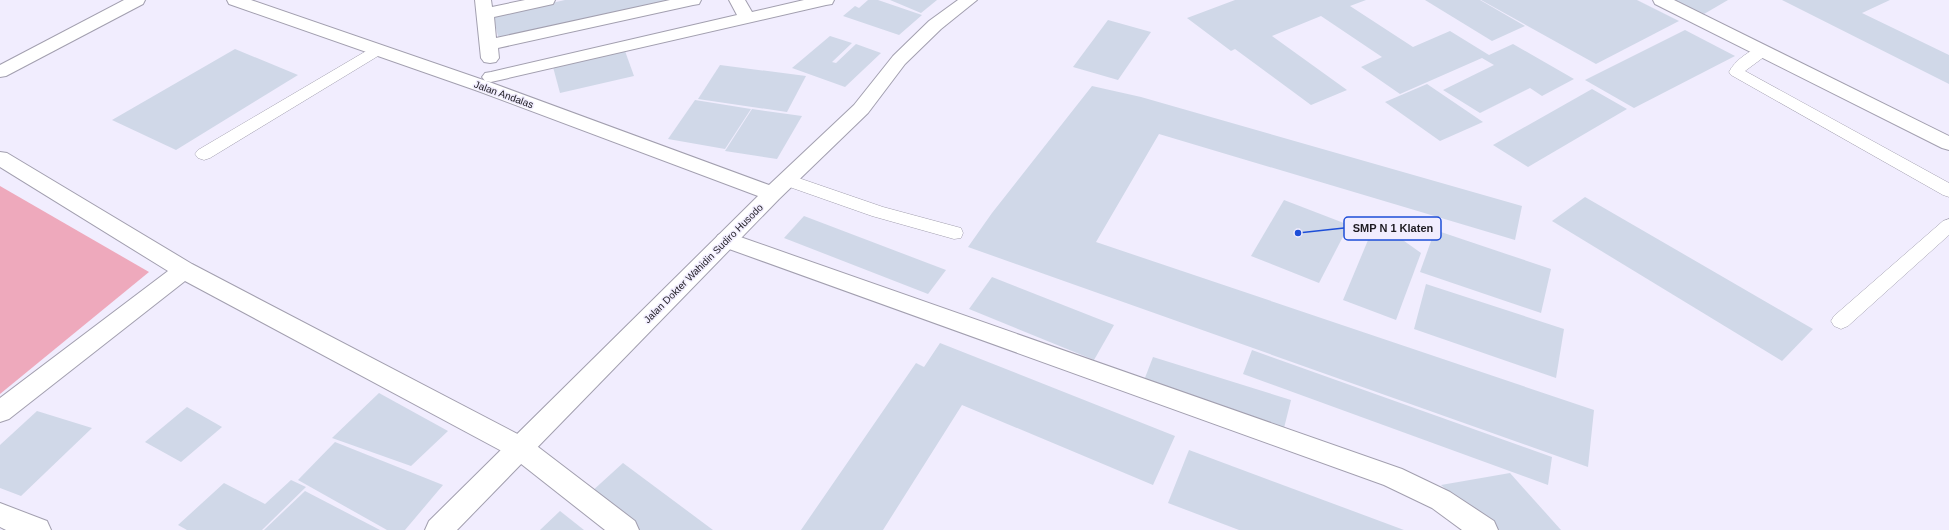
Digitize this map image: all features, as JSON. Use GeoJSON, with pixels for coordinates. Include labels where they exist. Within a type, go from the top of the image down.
{"type":"FeatureCollection","features":[{"type":"Feature","properties":{"kind":"street"},"geometry":{"type":"LineString","coordinates":[[0,72],[138,0]]}},
{"type":"Feature","properties":{"kind":"street","name":"Jalan Andalas"},"geometry":{"type":"LineString","coordinates":[[235,0],[378,50],[488,82],[779,187]]}},
{"type":"Feature","properties":{"kind":"street"},"geometry":{"type":"LineString","coordinates":[[547,0],[484,7],[489,45],[488,82],[826,0]]}},
{"type":"Feature","properties":{"kind":"street"},"geometry":{"type":"LineString","coordinates":[[489,45],[693,0]]}},
{"type":"Feature","properties":{"kind":"street"},"geometry":{"type":"LineString","coordinates":[[737,0],[747,18]]}},
{"type":"Feature","properties":{"kind":"street","name":"Jalan Dokter Wahidin Sudiro Husodo"},"geometry":{"type":"LineString","coordinates":[[439,530],[779,187],[861,109],[899,60],[935,25],[969,0]]}},
{"type":"Feature","properties":{"kind":"street"},"geometry":{"type":"LineString","coordinates":[[1661,0],[1949,144]]}},
{"type":"Feature","properties":{"kind":"street"},"geometry":{"type":"LineString","coordinates":[[0,158],[142,246],[184,270],[520,448],[625,530]]}},
{"type":"Feature","properties":{"kind":"street"},"geometry":{"type":"LineString","coordinates":[[726,240],[1393,477],[1441,500],[1484,530]]}},
{"type":"Feature","properties":{"kind":"street"},"geometry":{"type":"LineString","coordinates":[[0,412],[184,270]]}},
{"type":"Feature","properties":{"kind":"street"},"geometry":{"type":"LineString","coordinates":[[0,515],[37,530]]}},
{"type":"Feature","properties":{"kind":"lane"},"geometry":{"type":"LineString","coordinates":[[204,154],[378,50]]}},
{"type":"Feature","properties":{"kind":"lane"},"geometry":{"type":"LineString","coordinates":[[1763,51],[1740,66],[1737,72],[1747,79],[1949,191]]}},
{"type":"Feature","properties":{"kind":"lane"},"geometry":{"type":"LineString","coordinates":[[779,187],[954,233]]}},
{"type":"Feature","properties":{"kind":"lane"},"geometry":{"type":"LineString","coordinates":[[1841,321],[1949,225]]}},
{"type":"Feature","properties":{"kind":"shaded area"},"geometry":{"type":"Polygon","coordinates":[[[0,186],[149,272],[0,394],[0,186]]]}},
{"type":"Feature","properties":{"kind":"building"},"geometry":{"type":"Polygon","coordinates":[[[565,0],[683,0],[499,40],[493,16],[565,0]]]}},
{"type":"Feature","properties":{"kind":"building"},"geometry":{"type":"Polygon","coordinates":[[[868,0],[878,0],[922,15],[899,35],[843,16],[855,6],[859,8],[868,0]]]}},
{"type":"Feature","properties":{"kind":"building"},"geometry":{"type":"Polygon","coordinates":[[[890,0],[937,0],[921,13],[890,0]]]}},
{"type":"Feature","properties":{"kind":"building"},"geometry":{"type":"Polygon","coordinates":[[[1235,0],[1366,0],[1350,6],[1413,47],[1450,31],[1489,55],[1513,44],[1574,79],[1542,96],[1530,88],[1480,113],[1443,90],[1494,65],[1482,58],[1400,94],[1361,67],[1382,57],[1321,16],[1272,36],[1347,90],[1311,105],[1235,49],[1231,51],[1187,18],[1235,0]]]}},
{"type":"Feature","properties":{"kind":"building"},"geometry":{"type":"Polygon","coordinates":[[[1425,0],[1480,0],[1525,26],[1492,41],[1425,0]]]}},
{"type":"Feature","properties":{"kind":"building"},"geometry":{"type":"Polygon","coordinates":[[[1481,0],[1637,0],[1679,21],[1596,64],[1481,0]]]}},
{"type":"Feature","properties":{"kind":"building"},"geometry":{"type":"Polygon","coordinates":[[[1675,0],[1728,0],[1704,14],[1675,0]]]}},
{"type":"Feature","properties":{"kind":"building"},"geometry":{"type":"Polygon","coordinates":[[[1782,0],[1890,0],[1862,13],[1949,55],[1949,84],[1782,0]]]}},
{"type":"Feature","properties":{"kind":"building"},"geometry":{"type":"Polygon","coordinates":[[[1108,20],[1151,32],[1118,80],[1073,67],[1108,20]]]}},
{"type":"Feature","properties":{"kind":"building"},"geometry":{"type":"Polygon","coordinates":[[[1685,30],[1735,56],[1634,108],[1585,80],[1685,30]]]}},
{"type":"Feature","properties":{"kind":"building"},"geometry":{"type":"Polygon","coordinates":[[[830,36],[852,43],[832,62],[836,63],[856,44],[881,53],[845,87],[792,68],[830,36]]]}},
{"type":"Feature","properties":{"kind":"building"},"geometry":{"type":"Polygon","coordinates":[[[235,49],[298,75],[176,150],[112,120],[235,49]]]}},
{"type":"Feature","properties":{"kind":"building"},"geometry":{"type":"Polygon","coordinates":[[[625,51],[634,76],[560,93],[553,67],[625,51]]]}},
{"type":"Feature","properties":{"kind":"building"},"geometry":{"type":"Polygon","coordinates":[[[720,65],[806,76],[787,112],[698,99],[720,65]]]}},
{"type":"Feature","properties":{"kind":"building"},"geometry":{"type":"Polygon","coordinates":[[[1427,84],[1483,122],[1440,141],[1385,102],[1427,84]]]}},
{"type":"Feature","properties":{"kind":"building"},"geometry":{"type":"Polygon","coordinates":[[[1092,86],[1141,97],[1522,206],[1515,240],[1159,134],[1096,242],[1594,410],[1588,467],[968,247],[992,213],[1092,86]]]}},
{"type":"Feature","properties":{"kind":"building"},"geometry":{"type":"Polygon","coordinates":[[[1592,89],[1627,109],[1528,167],[1493,145],[1592,89]]]}},
{"type":"Feature","properties":{"kind":"building"},"geometry":{"type":"Polygon","coordinates":[[[695,100],[751,109],[725,149],[668,139],[695,100]]]}},
{"type":"Feature","properties":{"kind":"building"},"geometry":{"type":"Polygon","coordinates":[[[752,109],[802,116],[777,159],[725,151],[752,109]]]}},
{"type":"Feature","properties":{"kind":"building"},"geometry":{"type":"Polygon","coordinates":[[[1585,197],[1813,329],[1782,361],[1552,221],[1585,197]]]}},
{"type":"Feature","properties":{"kind":"building"},"geometry":{"type":"Polygon","coordinates":[[[1284,200],[1349,225],[1319,283],[1251,256],[1284,200]]]}},
{"type":"Feature","properties":{"kind":"building"},"geometry":{"type":"Polygon","coordinates":[[[804,216],[946,270],[928,294],[784,238],[804,216]]]}},
{"type":"Feature","properties":{"kind":"building"},"geometry":{"type":"Polygon","coordinates":[[[1376,221],[1421,253],[1396,320],[1343,300],[1376,221]]]}},
{"type":"Feature","properties":{"kind":"building"},"geometry":{"type":"Polygon","coordinates":[[[1435,230],[1551,269],[1541,313],[1420,272],[1435,230]]]}},
{"type":"Feature","properties":{"kind":"building"},"geometry":{"type":"Polygon","coordinates":[[[992,277],[1114,325],[1094,360],[969,309],[992,277]]]}},
{"type":"Feature","properties":{"kind":"building"},"geometry":{"type":"Polygon","coordinates":[[[1426,284],[1564,329],[1556,378],[1414,329],[1426,284]]]}},
{"type":"Feature","properties":{"kind":"building"},"geometry":{"type":"Polygon","coordinates":[[[940,343],[1175,436],[1153,485],[962,405],[883,530],[801,530],[916,363],[924,367],[940,343]]]}},
{"type":"Feature","properties":{"kind":"building"},"geometry":{"type":"Polygon","coordinates":[[[1252,350],[1552,457],[1548,485],[1243,374],[1252,350]]]}},
{"type":"Feature","properties":{"kind":"building"},"geometry":{"type":"Polygon","coordinates":[[[1153,357],[1291,400],[1284,428],[1143,383],[1153,357]]]}},
{"type":"Feature","properties":{"kind":"building"},"geometry":{"type":"Polygon","coordinates":[[[379,393],[448,431],[411,466],[332,438],[379,393]]]}},
{"type":"Feature","properties":{"kind":"building"},"geometry":{"type":"Polygon","coordinates":[[[187,407],[222,427],[181,462],[145,442],[187,407]]]}},
{"type":"Feature","properties":{"kind":"building"},"geometry":{"type":"Polygon","coordinates":[[[37,411],[92,428],[21,496],[0,488],[0,445],[37,411]]]}},
{"type":"Feature","properties":{"kind":"building"},"geometry":{"type":"Polygon","coordinates":[[[335,442],[443,485],[405,530],[387,530],[298,480],[335,442]]]}},
{"type":"Feature","properties":{"kind":"building"},"geometry":{"type":"Polygon","coordinates":[[[1189,450],[1404,530],[1239,530],[1168,503],[1189,450]]]}},
{"type":"Feature","properties":{"kind":"building"},"geometry":{"type":"Polygon","coordinates":[[[623,463],[713,530],[639,530],[590,493],[623,463]]]}},
{"type":"Feature","properties":{"kind":"building"},"geometry":{"type":"Polygon","coordinates":[[[1510,473],[1561,530],[1493,530],[1441,485],[1510,473]]]}},
{"type":"Feature","properties":{"kind":"building"},"geometry":{"type":"Polygon","coordinates":[[[291,480],[306,487],[262,530],[187,530],[178,525],[224,483],[265,504],[291,480]]]}},
{"type":"Feature","properties":{"kind":"building"},"geometry":{"type":"Polygon","coordinates":[[[305,491],[380,530],[264,530],[305,491]]]}},
{"type":"Feature","properties":{"kind":"building"},"geometry":{"type":"Polygon","coordinates":[[[560,511],[584,530],[540,530],[560,511]]]}},
{"type":"Feature","properties":{"kind":"place","name":"SMP N 1 Klaten"},"geometry":{"type":"Point","coordinates":[1298,233]}}]}
